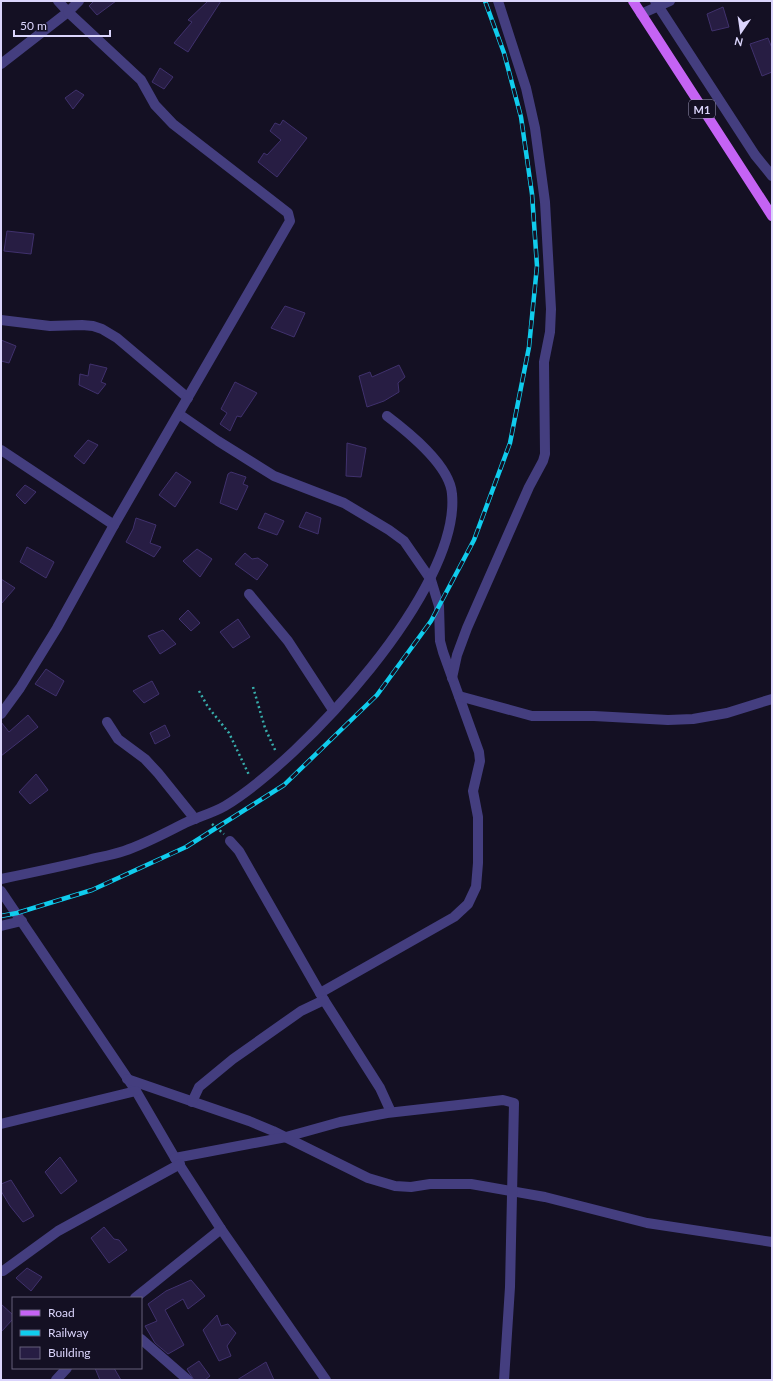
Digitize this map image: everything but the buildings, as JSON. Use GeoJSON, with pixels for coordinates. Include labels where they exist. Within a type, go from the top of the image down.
{"type":"FeatureCollection","features":[{"type":"Feature","properties":{"kind":"main road","name":"M1"},"geometry":{"type":"LineString","coordinates":[[633,1],[772,216]]}},
{"type":"Feature","properties":{"kind":"street"},"geometry":{"type":"LineString","coordinates":[[1,714],[20,688],[57,628],[114,526],[286,231],[290,217],[173,124],[155,105],[141,80],[58,1]]}},
{"type":"Feature","properties":{"kind":"street"},"geometry":{"type":"LineString","coordinates":[[1,64],[68,12],[79,1]]}},
{"type":"Feature","properties":{"kind":"street"},"geometry":{"type":"LineString","coordinates":[[452,678],[457,655],[466,628],[545,454],[544,362],[550,332],[551,309],[545,202],[536,128],[526,88],[498,1]]}},
{"type":"Feature","properties":{"kind":"street"},"geometry":{"type":"LineString","coordinates":[[641,14],[657,4],[670,1]]}},
{"type":"Feature","properties":{"kind":"street"},"geometry":{"type":"LineString","coordinates":[[657,4],[755,155],[772,176]]}},
{"type":"Feature","properties":{"kind":"street"},"geometry":{"type":"LineString","coordinates":[[1,320],[50,326],[87,325],[102,329],[117,338],[188,398]]}},
{"type":"Feature","properties":{"kind":"street"},"geometry":{"type":"LineString","coordinates":[[179,414],[218,441],[274,476],[332,497],[389,530],[408,545],[431,580],[439,606],[440,641],[479,752],[480,761],[472,791],[478,817],[478,863],[476,886],[468,904],[454,917],[322,996],[233,1059],[199,1087],[192,1102]]}},
{"type":"Feature","properties":{"kind":"street"},"geometry":{"type":"LineString","coordinates":[[1,879],[123,852],[226,805],[254,784],[312,733],[397,634],[410,616],[431,580],[444,546],[452,502],[451,486],[445,473],[426,451],[387,416]]}},
{"type":"Feature","properties":{"kind":"street"},"geometry":{"type":"LineString","coordinates":[[1,450],[114,526]]}},
{"type":"Feature","properties":{"kind":"street"},"geometry":{"type":"LineString","coordinates":[[249,594],[288,641],[333,710]]}},
{"type":"Feature","properties":{"kind":"street"},"geometry":{"type":"LineString","coordinates":[[459,696],[532,716],[594,716],[668,720],[693,719],[727,713],[772,699]]}},
{"type":"Feature","properties":{"kind":"street"},"geometry":{"type":"LineString","coordinates":[[107,722],[118,739],[145,759],[199,818]]}},
{"type":"Feature","properties":{"kind":"street"},"geometry":{"type":"LineString","coordinates":[[230,841],[239,851],[322,996],[354,1044],[380,1088],[391,1112]]}},
{"type":"Feature","properties":{"kind":"street"},"geometry":{"type":"LineString","coordinates":[[1,891],[136,1091],[178,1161],[221,1228],[326,1380]]}},
{"type":"Feature","properties":{"kind":"street"},"geometry":{"type":"LineString","coordinates":[[1,926],[22,921]]}},
{"type":"Feature","properties":{"kind":"street"},"geometry":{"type":"LineString","coordinates":[[127,1079],[249,1121],[286,1137],[368,1178],[395,1186],[411,1187],[458,1183],[514,1191],[558,1200],[647,1223],[772,1242]]}},
{"type":"Feature","properties":{"kind":"street"},"geometry":{"type":"LineString","coordinates":[[1,1124],[136,1091]]}},
{"type":"Feature","properties":{"kind":"street"},"geometry":{"type":"LineString","coordinates":[[3,1271],[54,1234],[178,1161],[286,1137],[340,1122],[391,1112],[503,1100],[514,1103],[514,1191],[504,1380]]}},
{"type":"Feature","properties":{"kind":"street"},"geometry":{"type":"LineString","coordinates":[[136,1297],[221,1228]]}},
{"type":"Feature","properties":{"kind":"street"},"geometry":{"type":"LineString","coordinates":[[142,1340],[188,1380]]}},
{"type":"Feature","properties":{"kind":"street"},"geometry":{"type":"LineString","coordinates":[[56,1380],[67,1369]]}},
{"type":"Feature","properties":{"kind":"path"},"geometry":{"type":"LineString","coordinates":[[254,687],[265,728],[280,762]]}},
{"type":"Feature","properties":{"kind":"path"},"geometry":{"type":"LineString","coordinates":[[199,691],[208,707],[229,733],[254,784]]}},
{"type":"Feature","properties":{"kind":"path"},"geometry":{"type":"LineString","coordinates":[[199,818],[230,841]]}},
{"type":"Feature","properties":{"kind":"railway"},"geometry":{"type":"LineString","coordinates":[[1,916],[17,913],[92,890],[186,847],[284,785],[377,695],[431,621],[474,540],[510,443],[529,347],[537,266],[532,194],[521,117],[504,53],[485,1]]}}]}
